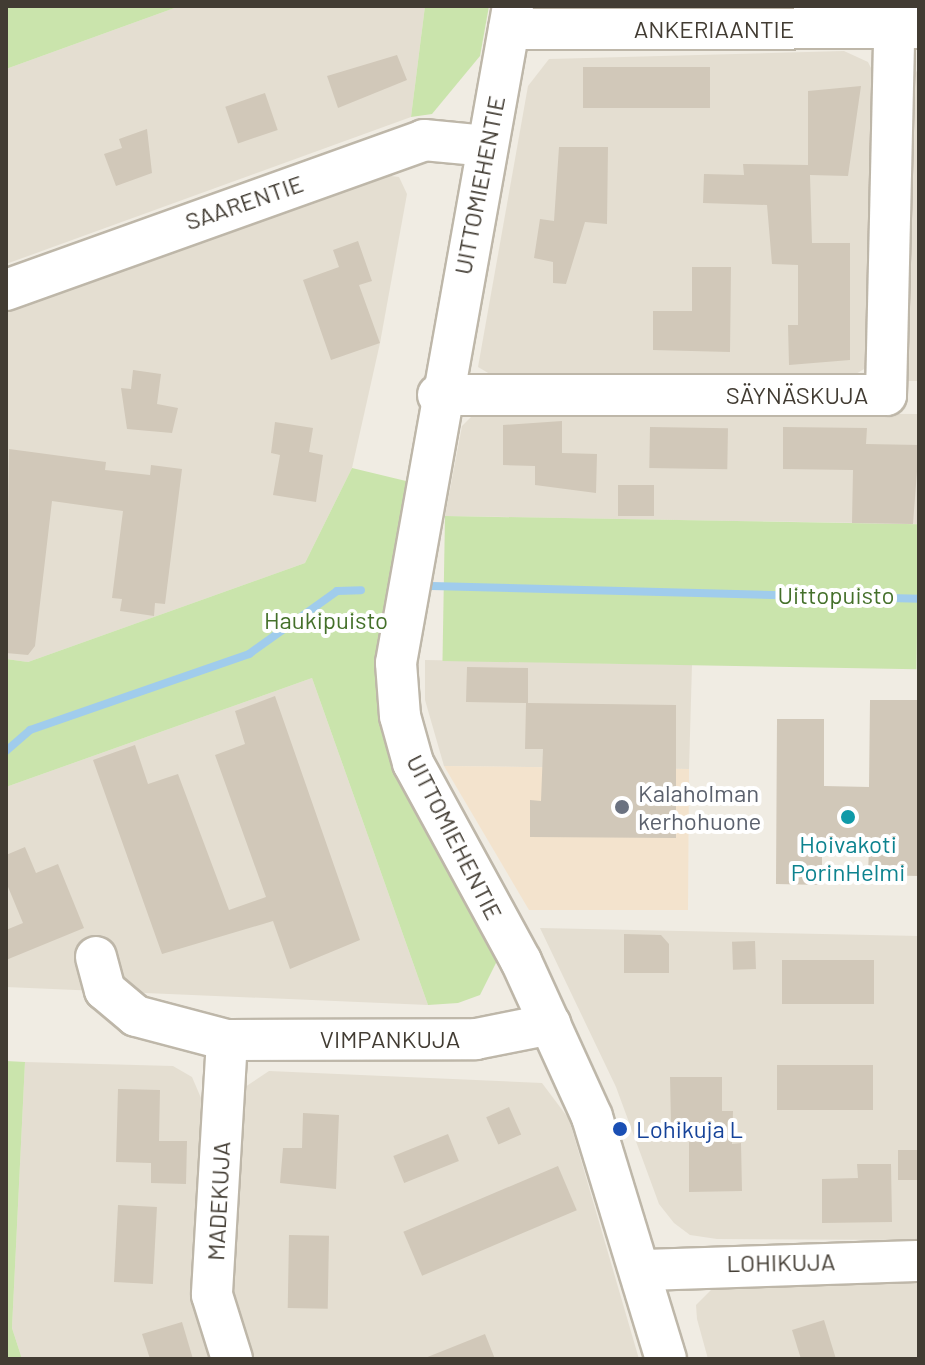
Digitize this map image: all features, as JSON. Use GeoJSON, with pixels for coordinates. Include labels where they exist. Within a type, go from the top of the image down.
{"type":"FeatureCollection","features":[{"type":"Feature","properties":{"kind":"street","name":"ANKERIAANTIE"},"geometry":{"type":"LineString","coordinates":[[511,18],[906,28]]}},
{"type":"Feature","properties":{"kind":"street","name":"UITTOMIEHENTIE"},"geometry":{"type":"LineString","coordinates":[[511,18],[438,395],[396,663],[400,716],[413,763],[551,1024],[592,1117],[643,1270],[666,1359]]}},
{"type":"Feature","properties":{"kind":"street","name":"SÄYNÄSKUJA"},"geometry":{"type":"LineString","coordinates":[[438,395],[886,395],[906,28]]}},
{"type":"Feature","properties":{"kind":"street","name":"SAARENTIE"},"geometry":{"type":"LineString","coordinates":[[6,290],[424,140],[486,146]]}},
{"type":"Feature","properties":{"kind":"street","name":"VIMPANKUJA"},"geometry":{"type":"LineString","coordinates":[[96,957],[105,990],[136,1016],[227,1040],[476,1039],[551,1024]]}},
{"type":"Feature","properties":{"kind":"street","name":"MADEKUJA"},"geometry":{"type":"LineString","coordinates":[[227,1040],[212,1295],[232,1359]]}},
{"type":"Feature","properties":{"kind":"street","name":"LOHIKUJA"},"geometry":{"type":"LineString","coordinates":[[643,1270],[919,1261]]}},
{"type":"Feature","properties":{"kind":"shaded area"},"geometry":{"type":"Polygon","coordinates":[[[180,6],[425,6],[411,117],[6,264],[6,69],[180,6]]]}},
{"type":"Feature","properties":{"kind":"shaded area"},"geometry":{"type":"Polygon","coordinates":[[[563,6],[919,6],[919,7],[576,9],[563,6]]]}},
{"type":"Feature","properties":{"kind":"shaded area"},"geometry":{"type":"Polygon","coordinates":[[[844,51],[868,62],[875,76],[870,359],[864,369],[851,377],[495,377],[478,367],[528,86],[549,59],[844,51]]]}},
{"type":"Feature","properties":{"kind":"shaded area"},"geometry":{"type":"Polygon","coordinates":[[[919,67],[919,381],[905,381],[910,83],[919,67]]]}},
{"type":"Feature","properties":{"kind":"shaded area"},"geometry":{"type":"Polygon","coordinates":[[[384,175],[399,177],[407,194],[380,343],[352,468],[305,563],[28,662],[6,659],[6,312],[384,175]]]}},
{"type":"Feature","properties":{"kind":"shaded area"},"geometry":{"type":"Polygon","coordinates":[[[476,412],[919,414],[919,524],[445,516],[462,426],[476,412]]]}},
{"type":"Feature","properties":{"kind":"shaded area"},"geometry":{"type":"Polygon","coordinates":[[[425,660],[692,665],[689,769],[444,766],[425,700],[425,660]]]}},
{"type":"Feature","properties":{"kind":"shaded area"},"geometry":{"type":"Polygon","coordinates":[[[312,678],[428,1005],[6,987],[6,787],[312,678]]]}},
{"type":"Feature","properties":{"kind":"shaded area"},"geometry":{"type":"Polygon","coordinates":[[[444,766],[689,769],[688,910],[529,910],[444,766]]]}},
{"type":"Feature","properties":{"kind":"shaded area"},"geometry":{"type":"Polygon","coordinates":[[[540,928],[919,936],[919,1240],[717,1239],[690,1235],[674,1223],[659,1204],[616,1087],[540,928]]]}},
{"type":"Feature","properties":{"kind":"shaded area"},"geometry":{"type":"Polygon","coordinates":[[[25,1062],[173,1066],[192,1077],[204,1105],[213,1359],[22,1359],[12,1328],[25,1062]]]}},
{"type":"Feature","properties":{"kind":"shaded area"},"geometry":{"type":"Polygon","coordinates":[[[269,1071],[542,1083],[569,1119],[639,1359],[249,1359],[232,1303],[240,1101],[245,1087],[269,1071]]]}},
{"type":"Feature","properties":{"kind":"shaded area"},"geometry":{"type":"Polygon","coordinates":[[[919,1281],[919,1359],[708,1359],[697,1319],[696,1305],[717,1284],[919,1281]]]}},
{"type":"Feature","properties":{"kind":"green space"},"geometry":{"type":"Polygon","coordinates":[[[6,6],[180,6],[6,69],[6,6]]]}},
{"type":"Feature","properties":{"kind":"green space"},"geometry":{"type":"Polygon","coordinates":[[[425,6],[489,6],[480,56],[432,114],[411,117],[425,6]]]}},
{"type":"Feature","properties":{"kind":"green space","name":"Haukipuisto"},"geometry":{"type":"Polygon","coordinates":[[[352,468],[406,481],[383,684],[497,961],[480,995],[458,1003],[428,1005],[312,678],[6,787],[6,659],[28,662],[305,563],[352,468]]]}},
{"type":"Feature","properties":{"kind":"green space","name":"Uittopuisto"},"geometry":{"type":"Polygon","coordinates":[[[445,516],[919,524],[916,669],[442,661],[445,516]]]}},
{"type":"Feature","properties":{"kind":"green space"},"geometry":{"type":"Polygon","coordinates":[[[6,1061],[25,1062],[12,1328],[22,1359],[6,1359],[6,1061]]]}},
{"type":"Feature","properties":{"kind":"building"},"geometry":{"type":"Polygon","coordinates":[[[397,55],[407,80],[338,108],[327,76],[397,55]]]}},
{"type":"Feature","properties":{"kind":"building"},"geometry":{"type":"Polygon","coordinates":[[[583,67],[710,67],[710,108],[583,108],[583,67]]]}},
{"type":"Feature","properties":{"kind":"building"},"geometry":{"type":"Polygon","coordinates":[[[861,86],[848,176],[810,175],[812,243],[850,243],[850,360],[789,365],[788,325],[798,325],[798,265],[772,264],[767,205],[703,203],[704,174],[744,175],[743,164],[808,165],[808,91],[861,86]]]}},
{"type":"Feature","properties":{"kind":"building"},"geometry":{"type":"Polygon","coordinates":[[[265,93],[278,130],[238,144],[225,107],[265,93]]]}},
{"type":"Feature","properties":{"kind":"building"},"geometry":{"type":"Polygon","coordinates":[[[147,129],[152,173],[116,186],[104,154],[122,148],[119,139],[147,129]]]}},
{"type":"Feature","properties":{"kind":"building"},"geometry":{"type":"Polygon","coordinates":[[[559,147],[608,147],[607,224],[585,222],[566,284],[553,283],[553,262],[534,258],[540,219],[554,221],[559,147]]]}},
{"type":"Feature","properties":{"kind":"building"},"geometry":{"type":"Polygon","coordinates":[[[358,241],[372,281],[359,285],[380,343],[331,360],[303,280],[339,267],[333,250],[358,241]]]}},
{"type":"Feature","properties":{"kind":"building"},"geometry":{"type":"Polygon","coordinates":[[[692,267],[731,267],[730,352],[653,350],[653,311],[692,311],[692,267]]]}},
{"type":"Feature","properties":{"kind":"building"},"geometry":{"type":"Polygon","coordinates":[[[133,370],[161,374],[157,404],[178,408],[172,433],[127,429],[121,388],[131,389],[133,370]]]}},
{"type":"Feature","properties":{"kind":"building"},"geometry":{"type":"Polygon","coordinates":[[[562,421],[562,453],[597,454],[596,493],[535,485],[535,466],[503,465],[503,425],[562,421]]]}},
{"type":"Feature","properties":{"kind":"building"},"geometry":{"type":"Polygon","coordinates":[[[275,422],[313,428],[309,452],[323,455],[316,502],[273,495],[280,455],[271,453],[275,422]]]}},
{"type":"Feature","properties":{"kind":"building"},"geometry":{"type":"Polygon","coordinates":[[[650,427],[728,428],[727,469],[649,468],[650,427]]]}},
{"type":"Feature","properties":{"kind":"building"},"geometry":{"type":"Polygon","coordinates":[[[783,427],[867,428],[866,444],[919,445],[913,524],[852,523],[853,470],[783,469],[783,427]]]}},
{"type":"Feature","properties":{"kind":"building"},"geometry":{"type":"Polygon","coordinates":[[[9,449],[106,462],[105,470],[150,475],[151,465],[182,469],[165,604],[155,603],[154,616],[120,611],[122,599],[112,598],[123,511],[52,501],[35,646],[28,655],[6,653],[9,449]]]}},
{"type":"Feature","properties":{"kind":"building"},"geometry":{"type":"Polygon","coordinates":[[[618,485],[654,485],[654,516],[618,516],[618,485]]]}},
{"type":"Feature","properties":{"kind":"building"},"geometry":{"type":"Polygon","coordinates":[[[467,667],[528,668],[528,703],[676,705],[676,838],[530,837],[530,800],[541,801],[543,749],[525,749],[526,703],[466,702],[467,667]]]}},
{"type":"Feature","properties":{"kind":"building"},"geometry":{"type":"Polygon","coordinates":[[[275,696],[360,940],[290,969],[273,921],[162,954],[93,760],[135,745],[148,784],[178,774],[229,910],[266,897],[215,755],[245,744],[235,711],[275,696]]]}},
{"type":"Feature","properties":{"kind":"building","name":"Hoivakoti PorinHelmi"},"geometry":{"type":"Polygon","coordinates":[[[870,700],[919,700],[919,876],[868,875],[869,847],[822,846],[822,885],[776,884],[777,719],[824,719],[824,786],[869,787],[870,700]]]}},
{"type":"Feature","properties":{"kind":"building"},"geometry":{"type":"Polygon","coordinates":[[[25,847],[36,873],[58,864],[84,928],[6,960],[6,930],[23,923],[6,882],[6,855],[25,847]]]}},
{"type":"Feature","properties":{"kind":"building"},"geometry":{"type":"Polygon","coordinates":[[[624,934],[661,935],[669,944],[669,973],[624,973],[624,934]]]}},
{"type":"Feature","properties":{"kind":"building"},"geometry":{"type":"Polygon","coordinates":[[[755,941],[756,969],[733,970],[732,942],[755,941]]]}},
{"type":"Feature","properties":{"kind":"building"},"geometry":{"type":"Polygon","coordinates":[[[782,960],[874,960],[874,1004],[782,1004],[782,960]]]}},
{"type":"Feature","properties":{"kind":"building"},"geometry":{"type":"Polygon","coordinates":[[[777,1065],[873,1065],[873,1110],[777,1110],[777,1065]]]}},
{"type":"Feature","properties":{"kind":"building"},"geometry":{"type":"Polygon","coordinates":[[[670,1077],[722,1077],[722,1111],[733,1111],[732,1144],[741,1143],[742,1191],[689,1192],[689,1123],[671,1123],[670,1077]]]}},
{"type":"Feature","properties":{"kind":"building"},"geometry":{"type":"Polygon","coordinates":[[[118,1089],[160,1090],[159,1141],[187,1141],[186,1184],[151,1183],[151,1163],[116,1162],[118,1089]]]}},
{"type":"Feature","properties":{"kind":"building"},"geometry":{"type":"Polygon","coordinates":[[[509,1107],[521,1134],[498,1145],[486,1117],[509,1107]]]}},
{"type":"Feature","properties":{"kind":"building"},"geometry":{"type":"Polygon","coordinates":[[[303,1113],[339,1115],[336,1189],[280,1183],[283,1148],[302,1148],[303,1113]]]}},
{"type":"Feature","properties":{"kind":"building"},"geometry":{"type":"Polygon","coordinates":[[[448,1134],[459,1161],[404,1183],[393,1156],[448,1134]]]}},
{"type":"Feature","properties":{"kind":"building"},"geometry":{"type":"Polygon","coordinates":[[[898,1150],[919,1150],[919,1180],[898,1180],[898,1150]]]}},
{"type":"Feature","properties":{"kind":"building"},"geometry":{"type":"Polygon","coordinates":[[[857,1164],[891,1164],[892,1222],[822,1223],[822,1179],[858,1178],[857,1164]]]}},
{"type":"Feature","properties":{"kind":"building"},"geometry":{"type":"Polygon","coordinates":[[[558,1166],[577,1210],[422,1276],[403,1232],[558,1166]]]}},
{"type":"Feature","properties":{"kind":"building"},"geometry":{"type":"Polygon","coordinates":[[[118,1205],[157,1207],[153,1284],[114,1282],[118,1205]]]}},
{"type":"Feature","properties":{"kind":"building"},"geometry":{"type":"Polygon","coordinates":[[[289,1235],[329,1236],[328,1309],[288,1308],[289,1235]]]}},
{"type":"Feature","properties":{"kind":"building"},"geometry":{"type":"Polygon","coordinates":[[[824,1320],[836,1359],[801,1359],[792,1330],[824,1320]]]}},
{"type":"Feature","properties":{"kind":"building"},"geometry":{"type":"Polygon","coordinates":[[[182,1322],[193,1359],[150,1359],[142,1334],[182,1322]]]}},
{"type":"Feature","properties":{"kind":"building"},"geometry":{"type":"Polygon","coordinates":[[[485,1334],[495,1359],[425,1359],[425,1358],[485,1334]]]}},
{"type":"Feature","properties":{"kind":"waterway"},"geometry":{"type":"LineString","coordinates":[[432,586],[919,599]]}},
{"type":"Feature","properties":{"kind":"waterway"},"geometry":{"type":"LineString","coordinates":[[6,751],[30,730],[249,654],[337,591],[361,590]]}},
{"type":"Feature","properties":{"kind":"place","name":"Kalaholman kerhohuone"},"geometry":{"type":"Point","coordinates":[622,807]}},
{"type":"Feature","properties":{"kind":"place","name":"Hoivakoti PorinHelmi"},"geometry":{"type":"Point","coordinates":[848,817]}},
{"type":"Feature","properties":{"kind":"place","name":"Lohikuja L"},"geometry":{"type":"Point","coordinates":[620,1129]}}]}
